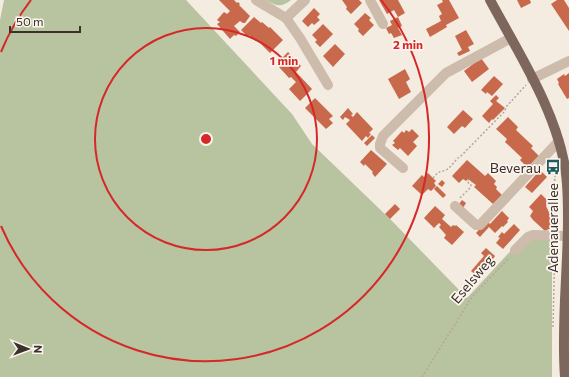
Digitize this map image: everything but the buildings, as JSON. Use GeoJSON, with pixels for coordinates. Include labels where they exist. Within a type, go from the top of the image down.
{"type":"FeatureCollection","features":[{"type":"Feature","properties":{"kind":"main road","name":"Adenauerallee"},"geometry":{"type":"LineString","coordinates":[[490,0],[544,102],[566,156],[568,191],[568,273],[564,338],[565,377]]}},
{"type":"Feature","properties":{"kind":"street"},"geometry":{"type":"LineString","coordinates":[[256,0],[286,18],[300,38],[328,85]]}},
{"type":"Feature","properties":{"kind":"street"},"geometry":{"type":"LineString","coordinates":[[286,18],[305,0]]}},
{"type":"Feature","properties":{"kind":"street"},"geometry":{"type":"LineString","coordinates":[[370,0],[383,24]]}},
{"type":"Feature","properties":{"kind":"street"},"geometry":{"type":"LineString","coordinates":[[384,126],[441,69],[509,35]]}},
{"type":"Feature","properties":{"kind":"street"},"geometry":{"type":"LineString","coordinates":[[403,168],[380,148],[383,136],[446,73],[509,35]]}},
{"type":"Feature","properties":{"kind":"street"},"geometry":{"type":"LineString","coordinates":[[532,79],[569,60]]}},
{"type":"Feature","properties":{"kind":"street"},"geometry":{"type":"LineString","coordinates":[[457,203],[476,225],[480,225],[559,141]]}},
{"type":"Feature","properties":{"kind":"street"},"geometry":{"type":"LineString","coordinates":[[515,250],[528,237],[534,236],[555,239],[568,236]]}},
{"type":"Feature","properties":{"kind":"path"},"geometry":{"type":"LineString","coordinates":[[433,178],[439,171],[447,169],[468,150],[532,79]]}},
{"type":"Feature","properties":{"kind":"path"},"geometry":{"type":"LineString","coordinates":[[554,331],[554,176],[566,156]]}},
{"type":"Feature","properties":{"kind":"path"},"geometry":{"type":"LineString","coordinates":[[457,203],[470,188],[471,183],[467,181],[469,179]]}},
{"type":"Feature","properties":{"kind":"path","name":"Eselsweg"},"geometry":{"type":"LineString","coordinates":[[422,377],[472,297],[515,250]]}},
{"type":"Feature","properties":{"kind":"green space"},"geometry":{"type":"Polygon","coordinates":[[[4,0],[186,0],[292,114],[312,144],[390,219],[467,298],[528,232],[553,232],[552,377],[0,377],[0,20],[4,0]]]}},
{"type":"Feature","properties":{"kind":"green space"},"geometry":{"type":"Polygon","coordinates":[[[266,0],[291,0],[284,4],[278,5],[266,0]]]}},
{"type":"Feature","properties":{"kind":"place","name":"Beverau"},"geometry":{"type":"Point","coordinates":[553,167]}}]}
